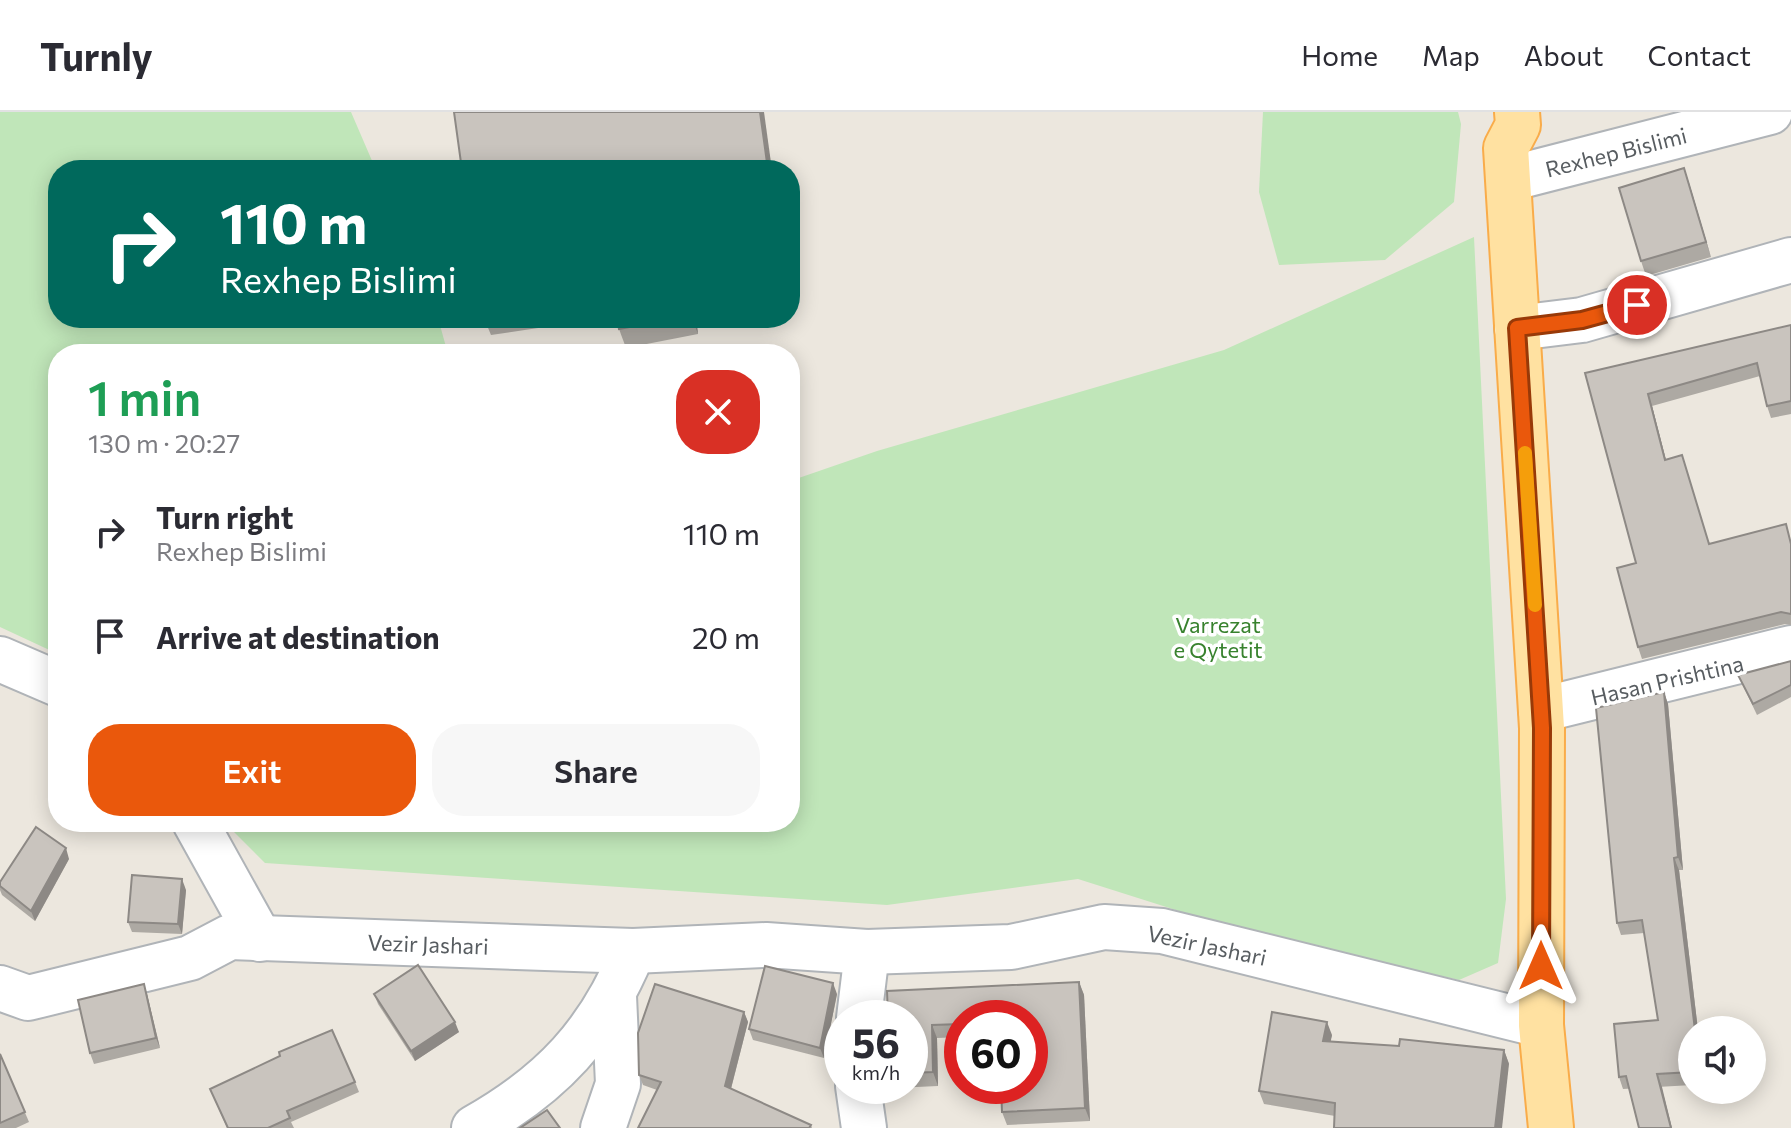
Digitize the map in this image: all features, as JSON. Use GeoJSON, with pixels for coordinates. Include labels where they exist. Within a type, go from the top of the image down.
{"type":"FeatureCollection","features":[{"type":"Feature","properties":{"kind":"main road","name":"Rexhep Bislimi"},"geometry":{"type":"LineString","coordinates":[[1506,138],[1541,710],[1541,1025],[1551,1128]]}},
{"type":"Feature","properties":{"kind":"street","name":"Rexhep Bislimi"},"geometry":{"type":"LineString","coordinates":[[1506,138],[1770,112]]}},
{"type":"Feature","properties":{"kind":"street"},"geometry":{"type":"LineString","coordinates":[[1517,328],[1582,320],[1791,260]]}},
{"type":"Feature","properties":{"kind":"street","name":"Hasan Prishtina"},"geometry":{"type":"LineString","coordinates":[[1541,710],[1791,648]]}},
{"type":"Feature","properties":{"kind":"street"},"geometry":{"type":"LineString","coordinates":[[0,659],[48,680]]}},
{"type":"Feature","properties":{"kind":"street"},"geometry":{"type":"LineString","coordinates":[[201,832],[260,939]]}},
{"type":"Feature","properties":{"kind":"street","name":"Vezir Jashari"},"geometry":{"type":"LineString","coordinates":[[9,995],[190,958],[230,937],[633,951],[766,945],[867,952],[1011,947],[1104,927],[1162,931],[1541,1025]]}},
{"type":"Feature","properties":{"kind":"street"},"geometry":{"type":"LineString","coordinates":[[474,1128],[555,1074],[614,996],[633,951]]}},
{"type":"Feature","properties":{"kind":"street"},"geometry":{"type":"LineString","coordinates":[[861,1000],[867,952]]}},
{"type":"Feature","properties":{"kind":"street"},"geometry":{"type":"LineString","coordinates":[[603,1128],[618,1084],[614,996]]}},
{"type":"Feature","properties":{"kind":"street"},"geometry":{"type":"LineString","coordinates":[[861,1104],[864,1128]]}},
{"type":"Feature","properties":{"kind":"green space"},"geometry":{"type":"Polygon","coordinates":[[[0,112],[351,112],[372,160],[48,160],[48,328],[441,328],[445,344],[48,344],[48,649],[0,627],[0,112]]]}},
{"type":"Feature","properties":{"kind":"green space"},"geometry":{"type":"Polygon","coordinates":[[[1263,112],[1458,112],[1461,124],[1454,202],[1385,260],[1279,265],[1259,192],[1263,112]]]}},
{"type":"Feature","properties":{"kind":"green space","name":"Varrezat e Qytetit"},"geometry":{"type":"Polygon","coordinates":[[[1474,237],[1506,899],[1498,963],[1459,980],[1242,931],[1078,879],[887,905],[265,863],[234,832],[800,832],[800,478],[877,451],[1224,350],[1474,237]]]}},
{"type":"Feature","properties":{"kind":"building"},"geometry":{"type":"Polygon","coordinates":[[[454,112],[760,112],[767,160],[461,160],[454,112]]]}},
{"type":"Feature","properties":{"kind":"building"},"geometry":{"type":"Polygon","coordinates":[[[1684,168],[1706,242],[1641,261],[1619,188],[1684,168]]]}},
{"type":"Feature","properties":{"kind":"building"},"geometry":{"type":"Polygon","coordinates":[[[1791,325],[1791,401],[1767,406],[1757,363],[1648,394],[1665,460],[1682,455],[1709,544],[1786,524],[1791,544],[1791,614],[1781,612],[1638,647],[1617,568],[1636,563],[1585,373],[1791,325]]]}},
{"type":"Feature","properties":{"kind":"building"},"geometry":{"type":"Polygon","coordinates":[[[1791,661],[1791,685],[1753,704],[1738,675],[1791,661]]]}},
{"type":"Feature","properties":{"kind":"building"},"geometry":{"type":"Polygon","coordinates":[[[1664,692],[1678,857],[1674,858],[1693,1016],[1678,1016],[1678,1073],[1657,1074],[1671,1128],[1639,1128],[1626,1076],[1619,1077],[1614,1024],[1658,1020],[1642,920],[1617,923],[1596,708],[1664,692]]]}},
{"type":"Feature","properties":{"kind":"building"},"geometry":{"type":"Polygon","coordinates":[[[36,827],[66,848],[31,911],[0,886],[0,882],[36,827]]]}},
{"type":"Feature","properties":{"kind":"building"},"geometry":{"type":"Polygon","coordinates":[[[132,875],[182,879],[178,924],[128,922],[132,875]]]}},
{"type":"Feature","properties":{"kind":"building"},"geometry":{"type":"Polygon","coordinates":[[[418,965],[455,1022],[411,1051],[374,994],[418,965]]]}},
{"type":"Feature","properties":{"kind":"building"},"geometry":{"type":"Polygon","coordinates":[[[765,966],[833,983],[830,1000],[824,1000],[820,1048],[749,1029],[765,966]]]}},
{"type":"Feature","properties":{"kind":"building"},"geometry":{"type":"Polygon","coordinates":[[[1079,982],[1085,1108],[1002,1112],[1002,1104],[1048,1104],[1048,1000],[944,1000],[944,1025],[932,1025],[933,1072],[928,1072],[928,1000],[887,1000],[887,991],[1079,982]]]}},
{"type":"Feature","properties":{"kind":"building"},"geometry":{"type":"Polygon","coordinates":[[[144,984],[156,1038],[90,1053],[78,1000],[144,984]]]}},
{"type":"Feature","properties":{"kind":"building"},"geometry":{"type":"Polygon","coordinates":[[[655,984],[744,1012],[725,1086],[811,1125],[809,1128],[638,1128],[661,1082],[639,1075],[638,1033],[655,984]]]}},
{"type":"Feature","properties":{"kind":"building"},"geometry":{"type":"Polygon","coordinates":[[[1272,1012],[1327,1022],[1323,1041],[1399,1046],[1400,1039],[1504,1050],[1495,1128],[1334,1128],[1335,1103],[1259,1091],[1272,1012]]]}},
{"type":"Feature","properties":{"kind":"building"},"geometry":{"type":"Polygon","coordinates":[[[332,1030],[355,1082],[287,1111],[290,1118],[268,1128],[228,1128],[210,1089],[280,1056],[279,1052],[332,1030]]]}},
{"type":"Feature","properties":{"kind":"building"},"geometry":{"type":"Polygon","coordinates":[[[0,1054],[25,1112],[0,1123],[0,1054]]]}},
{"type":"Feature","properties":{"kind":"building"},"geometry":{"type":"Polygon","coordinates":[[[547,1110],[560,1128],[520,1128],[547,1110]]]}},
{"type":"Feature","properties":{"kind":"slow traffic"},"geometry":{"type":"LineString","coordinates":[[1525,453],[1535,605]]}},
{"type":"Feature","properties":{"kind":"route"},"geometry":{"type":"LineString","coordinates":[[1541,966],[1542,728],[1517,328],[1582,320],[1637,305]]}}]}
